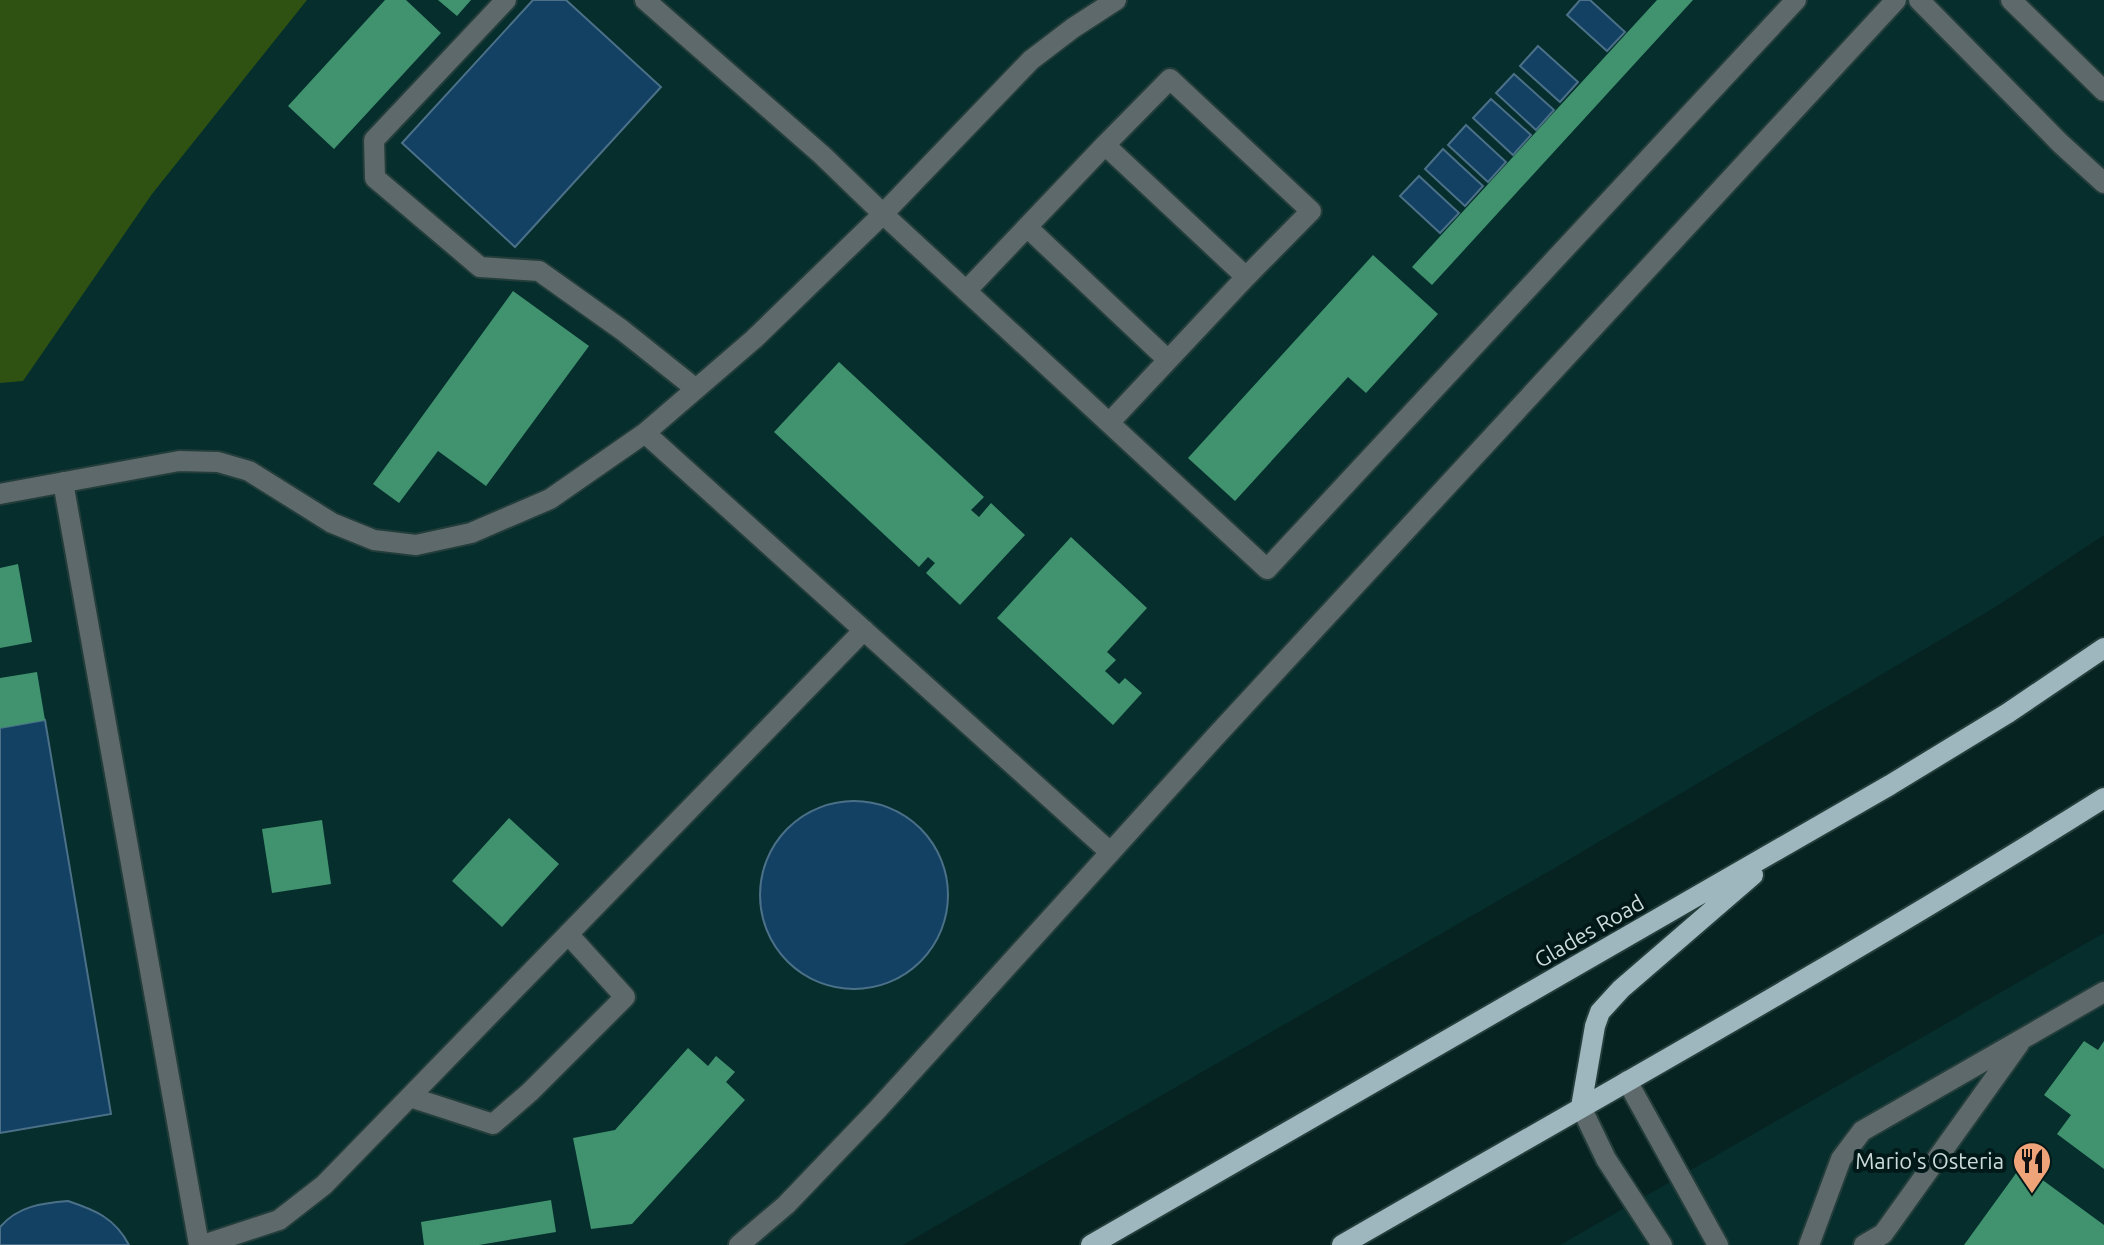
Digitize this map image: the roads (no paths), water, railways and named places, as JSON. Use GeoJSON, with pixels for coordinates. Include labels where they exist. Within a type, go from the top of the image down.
{"type":"FeatureCollection","features":[{"type":"Feature","properties":{"kind":"main road","name":"Glades Road"},"geometry":{"type":"LineString","coordinates":[[1091,1245],[1890,785],[2008,713],[2104,648]]}},
{"type":"Feature","properties":{"kind":"main road"},"geometry":{"type":"LineString","coordinates":[[1342,1245],[2003,862],[2104,798]]}},
{"type":"Feature","properties":{"kind":"main road"},"geometry":{"type":"LineString","coordinates":[[1581,1107],[1600,1012],[1789,843]]}},
{"type":"Feature","properties":{"kind":"lane"},"geometry":{"type":"LineString","coordinates":[[506,0],[374,140],[375,178],[480,267],[539,271],[622,330],[696,389]]}},
{"type":"Feature","properties":{"kind":"lane"},"geometry":{"type":"LineString","coordinates":[[645,0],[822,155],[1267,569],[1796,0]]}},
{"type":"Feature","properties":{"kind":"lane"},"geometry":{"type":"LineString","coordinates":[[0,494],[179,461],[218,462],[249,471],[332,523],[374,540],[416,545],[471,533],[550,499],[645,433],[754,339],[883,214],[1031,60],[1116,0]]}},
{"type":"Feature","properties":{"kind":"lane"},"geometry":{"type":"LineString","coordinates":[[739,1245],[786,1205],[877,1110],[1110,852],[1896,0]]}},
{"type":"Feature","properties":{"kind":"lane"},"geometry":{"type":"LineString","coordinates":[[1919,0],[2060,143],[2104,183]]}},
{"type":"Feature","properties":{"kind":"lane"},"geometry":{"type":"LineString","coordinates":[[2011,0],[2104,91]]}},
{"type":"Feature","properties":{"kind":"lane"},"geometry":{"type":"LineString","coordinates":[[966,291],[1170,79],[1311,211],[1109,423]]}},
{"type":"Feature","properties":{"kind":"lane"},"geometry":{"type":"LineString","coordinates":[[1105,145],[1246,277]]}},
{"type":"Feature","properties":{"kind":"lane"},"geometry":{"type":"LineString","coordinates":[[1027,227],[1168,360]]}},
{"type":"Feature","properties":{"kind":"lane"},"geometry":{"type":"LineString","coordinates":[[645,433],[1110,852]]}},
{"type":"Feature","properties":{"kind":"lane"},"geometry":{"type":"LineString","coordinates":[[63,482],[201,1245],[279,1220],[324,1185],[864,630]]}},
{"type":"Feature","properties":{"kind":"lane"},"geometry":{"type":"LineString","coordinates":[[410,1097],[493,1124],[530,1092],[625,997],[568,934]]}},
{"type":"Feature","properties":{"kind":"lane"},"geometry":{"type":"LineString","coordinates":[[1809,1245],[1841,1159],[1862,1131],[2104,992]]}},
{"type":"Feature","properties":{"kind":"lane"},"geometry":{"type":"LineString","coordinates":[[1864,1245],[1883,1234],[2022,1039]]}},
{"type":"Feature","properties":{"kind":"lane"},"geometry":{"type":"LineString","coordinates":[[1627,1081],[1718,1245]]}},
{"type":"Feature","properties":{"kind":"lane"},"geometry":{"type":"LineString","coordinates":[[1581,1107],[1606,1159],[1662,1245]]}},
{"type":"Feature","properties":{"kind":"water"},"geometry":{"type":"Polygon","coordinates":[[[533,0],[566,0],[661,87],[515,247],[402,143],[533,0]]]}},
{"type":"Feature","properties":{"kind":"water"},"geometry":{"type":"Polygon","coordinates":[[[1580,0],[1590,0],[1625,32],[1607,51],[1567,15],[1580,0]]]}},
{"type":"Feature","properties":{"kind":"water"},"geometry":{"type":"Polygon","coordinates":[[[1538,46],[1578,82],[1560,102],[1520,66],[1538,46]]]}},
{"type":"Feature","properties":{"kind":"water"},"geometry":{"type":"Polygon","coordinates":[[[1514,74],[1554,110],[1536,130],[1496,93],[1514,74]]]}},
{"type":"Feature","properties":{"kind":"water"},"geometry":{"type":"Polygon","coordinates":[[[1491,99],[1531,135],[1513,155],[1473,118],[1491,99]]]}},
{"type":"Feature","properties":{"kind":"water"},"geometry":{"type":"Polygon","coordinates":[[[1466,125],[1506,162],[1488,182],[1448,145],[1466,125]]]}},
{"type":"Feature","properties":{"kind":"water"},"geometry":{"type":"Polygon","coordinates":[[[1443,149],[1483,186],[1465,206],[1425,169],[1443,149]]]}},
{"type":"Feature","properties":{"kind":"water"},"geometry":{"type":"Polygon","coordinates":[[[1419,176],[1459,213],[1440,233],[1400,196],[1419,176]]]}},
{"type":"Feature","properties":{"kind":"water"},"geometry":{"type":"Polygon","coordinates":[[[45,720],[111,1114],[0,1133],[0,728],[45,720]]]}},
{"type":"Feature","properties":{"kind":"water"},"geometry":{"type":"Polygon","coordinates":[[[854,801],[890,808],[921,828],[941,859],[948,895],[941,931],[921,962],[890,982],[854,989],[818,982],[787,962],[767,931],[760,895],[767,859],[787,828],[818,808],[854,801]]]}},
{"type":"Feature","properties":{"kind":"water"},"geometry":{"type":"Polygon","coordinates":[[[68,1201],[103,1216],[117,1228],[129,1245],[0,1245],[0,1227],[15,1214],[40,1205],[68,1201]]]}},
{"type":"Feature","properties":{"kind":"place","name":"Mario's Osteria"},"geometry":{"type":"Point","coordinates":[2032,1195]}}]}
